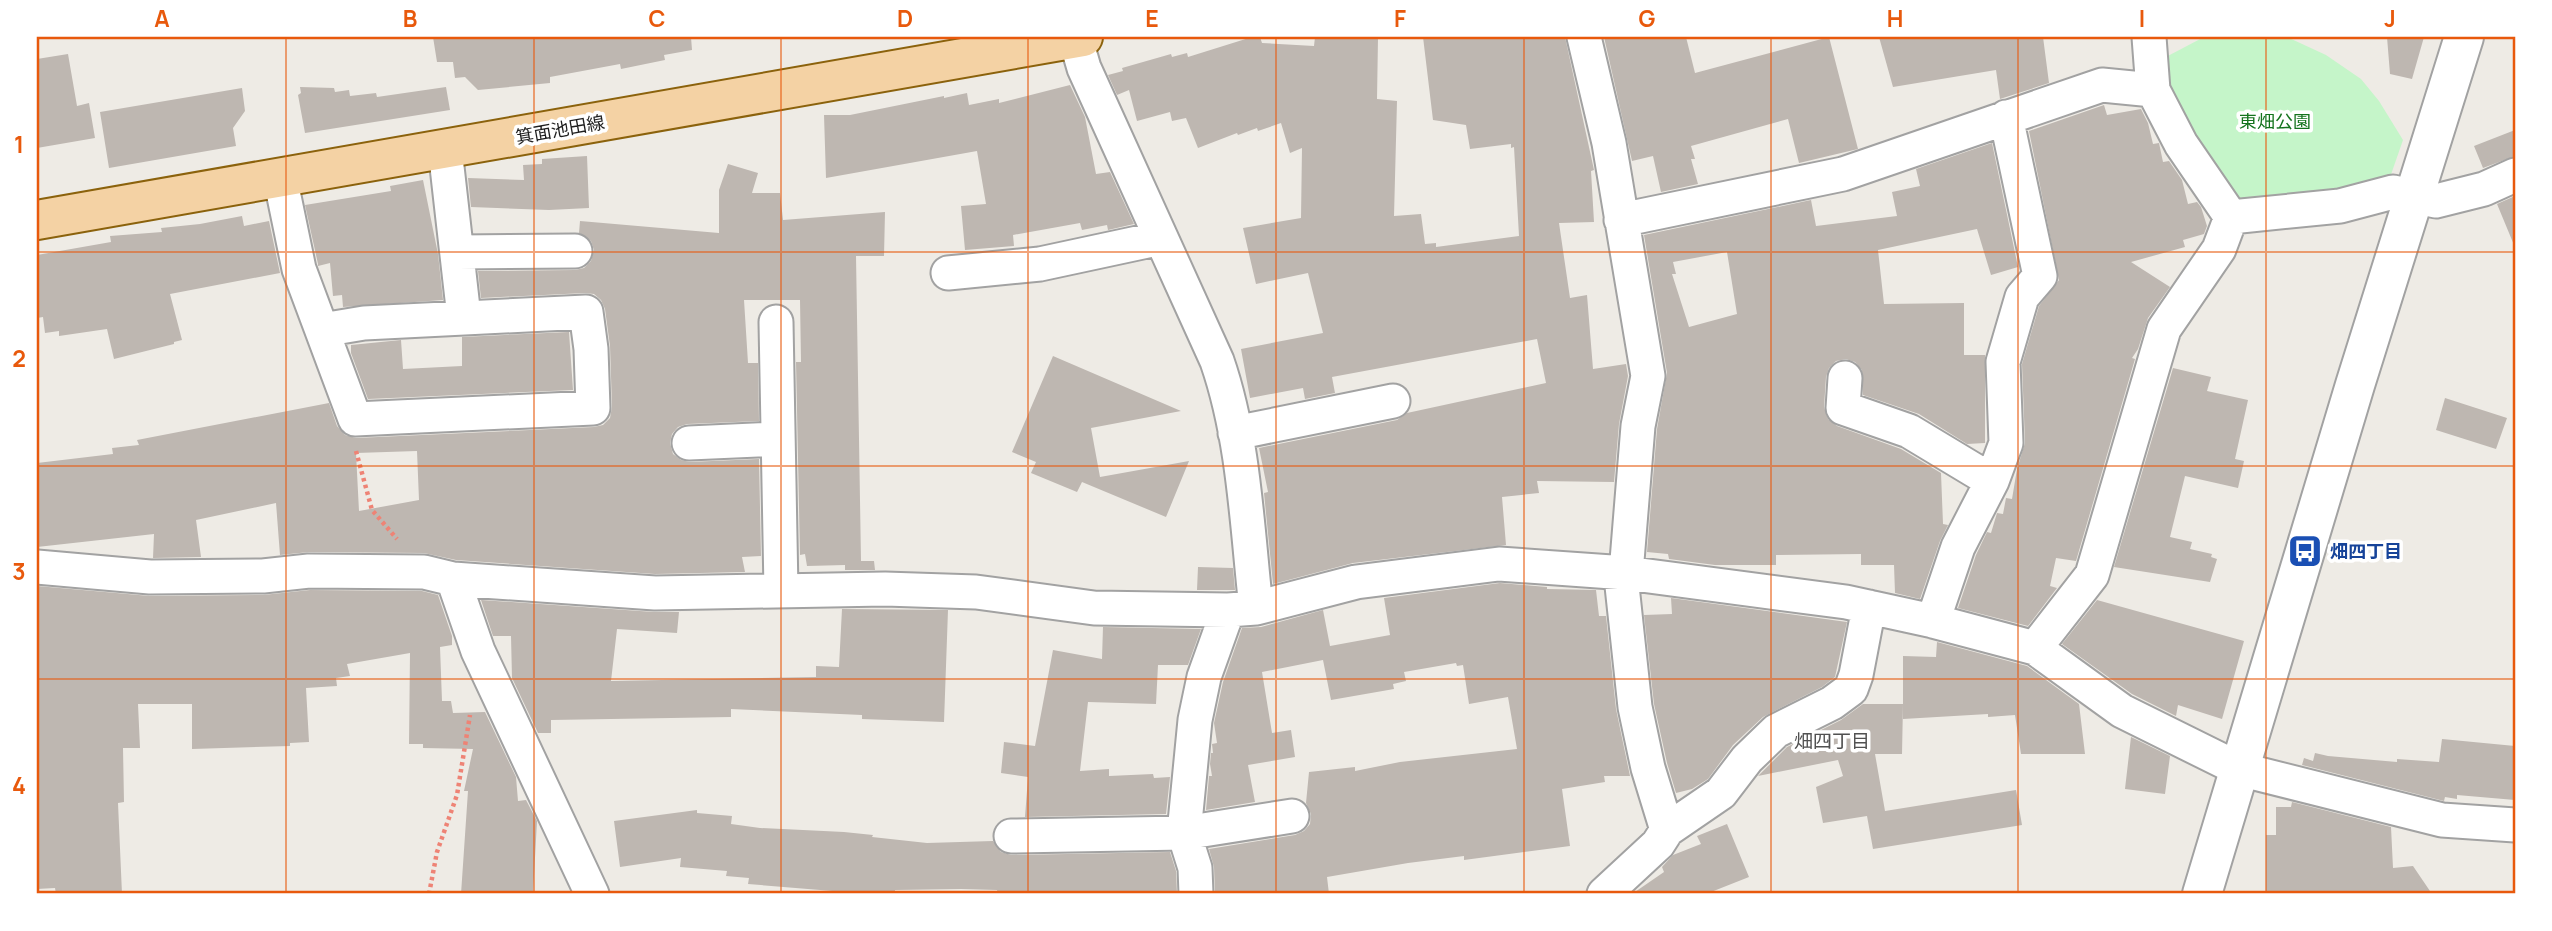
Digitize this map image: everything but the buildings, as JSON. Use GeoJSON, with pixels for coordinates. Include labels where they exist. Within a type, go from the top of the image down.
{"type":"FeatureCollection","features":[{"type":"Feature","properties":{"kind":"main road","name":"箕面池田線"},"geometry":{"type":"LineString","coordinates":[[37,220],[1077,37]]}},
{"type":"Feature","properties":{"kind":"street"},"geometry":{"type":"LineString","coordinates":[[1077,37],[1084,68],[1217,361],[1230,397],[1235,433],[1242,609],[1204,677],[1195,720],[1184,833],[1195,868],[1196,894]]}},
{"type":"Feature","properties":{"kind":"street"},"geometry":{"type":"LineString","coordinates":[[1584,37],[1609,142],[1648,376],[1639,426],[1626,573],[1622,586],[1635,706],[1648,768],[1667,830]]}},
{"type":"Feature","properties":{"kind":"street"},"geometry":{"type":"LineString","coordinates":[[2149,37],[2153,90],[2181,144],[2231,217]]}},
{"type":"Feature","properties":{"kind":"street"},"geometry":{"type":"LineString","coordinates":[[2202,894],[2464,37]]}},
{"type":"Feature","properties":{"kind":"street"},"geometry":{"type":"LineString","coordinates":[[1620,220],[1843,174],[2102,85],[2153,90]]}},
{"type":"Feature","properties":{"kind":"street"},"geometry":{"type":"LineString","coordinates":[[1933,621],[1958,547],[1992,481],[2006,443],[2003,362],[2022,297],[2040,276],[2006,117]]}},
{"type":"Feature","properties":{"kind":"street"},"geometry":{"type":"LineString","coordinates":[[445,149],[464,317]]}},
{"type":"Feature","properties":{"kind":"street"},"geometry":{"type":"LineString","coordinates":[[2231,217],[2340,206],[2393,192],[2436,201],[2484,189],[2515,174]]}},
{"type":"Feature","properties":{"kind":"street"},"geometry":{"type":"LineString","coordinates":[[280,177],[299,269],[355,419],[593,408],[592,349],[586,312],[364,323],[322,330]]}},
{"type":"Feature","properties":{"kind":"street"},"geometry":{"type":"LineString","coordinates":[[2035,648],[2092,575],[2164,329],[2219,249],[2231,217]]}},
{"type":"Feature","properties":{"kind":"street"},"geometry":{"type":"LineString","coordinates":[[948,272],[1040,264],[1161,238]]}},
{"type":"Feature","properties":{"kind":"street"},"geometry":{"type":"LineString","coordinates":[[458,252],[575,251]]}},
{"type":"Feature","properties":{"kind":"street"},"geometry":{"type":"LineString","coordinates":[[776,322],[781,591]]}},
{"type":"Feature","properties":{"kind":"street"},"geometry":{"type":"LineString","coordinates":[[1845,378],[1843,408],[1909,431],[1992,481]]}},
{"type":"Feature","properties":{"kind":"street"},"geometry":{"type":"LineString","coordinates":[[1235,433],[1393,401]]}},
{"type":"Feature","properties":{"kind":"street"},"geometry":{"type":"LineString","coordinates":[[689,443],[778,439]]}},
{"type":"Feature","properties":{"kind":"street"},"geometry":{"type":"LineString","coordinates":[[37,566],[150,576],[263,576],[309,571],[438,575],[655,593],[886,589],[976,592],[1094,608],[1242,609],[1356,582],[1499,564],[1626,573],[1846,602],[1933,621],[2035,648],[2122,711],[2239,769],[2442,820],[2515,825]]}},
{"type":"Feature","properties":{"kind":"street"},"geometry":{"type":"LineString","coordinates":[[438,575],[478,651],[592,894]]}},
{"type":"Feature","properties":{"kind":"street"},"geometry":{"type":"LineString","coordinates":[[1604,894],[1658,844],[1667,830],[1721,793],[1746,759],[1776,730],[1832,703],[1850,689],[1856,675],[1869,607]]}},
{"type":"Feature","properties":{"kind":"street"},"geometry":{"type":"LineString","coordinates":[[1012,836],[1184,833],[1292,816]]}},
{"type":"Feature","properties":{"kind":"path"},"geometry":{"type":"LineString","coordinates":[[355,419],[352,436],[372,510],[415,559],[438,575]]}},
{"type":"Feature","properties":{"kind":"path"},"geometry":{"type":"LineString","coordinates":[[429,894],[437,852],[448,827],[457,795],[471,708]]}},
{"type":"Feature","properties":{"kind":"green space","name":"東畑公園"},"geometry":{"type":"Polygon","coordinates":[[[2204,37],[2287,37],[2326,55],[2361,79],[2379,101],[2403,140],[2387,186],[2236,203],[2173,110],[2164,58],[2204,37]]]}},
{"type":"Feature","properties":{"kind":"place","name":"畑四丁目"},"geometry":{"type":"Point","coordinates":[2305,551]}},
{"type":"Feature","properties":{"kind":"district","name":"畑四丁目"},"geometry":{"type":"Point","coordinates":[1832,741]}}]}
